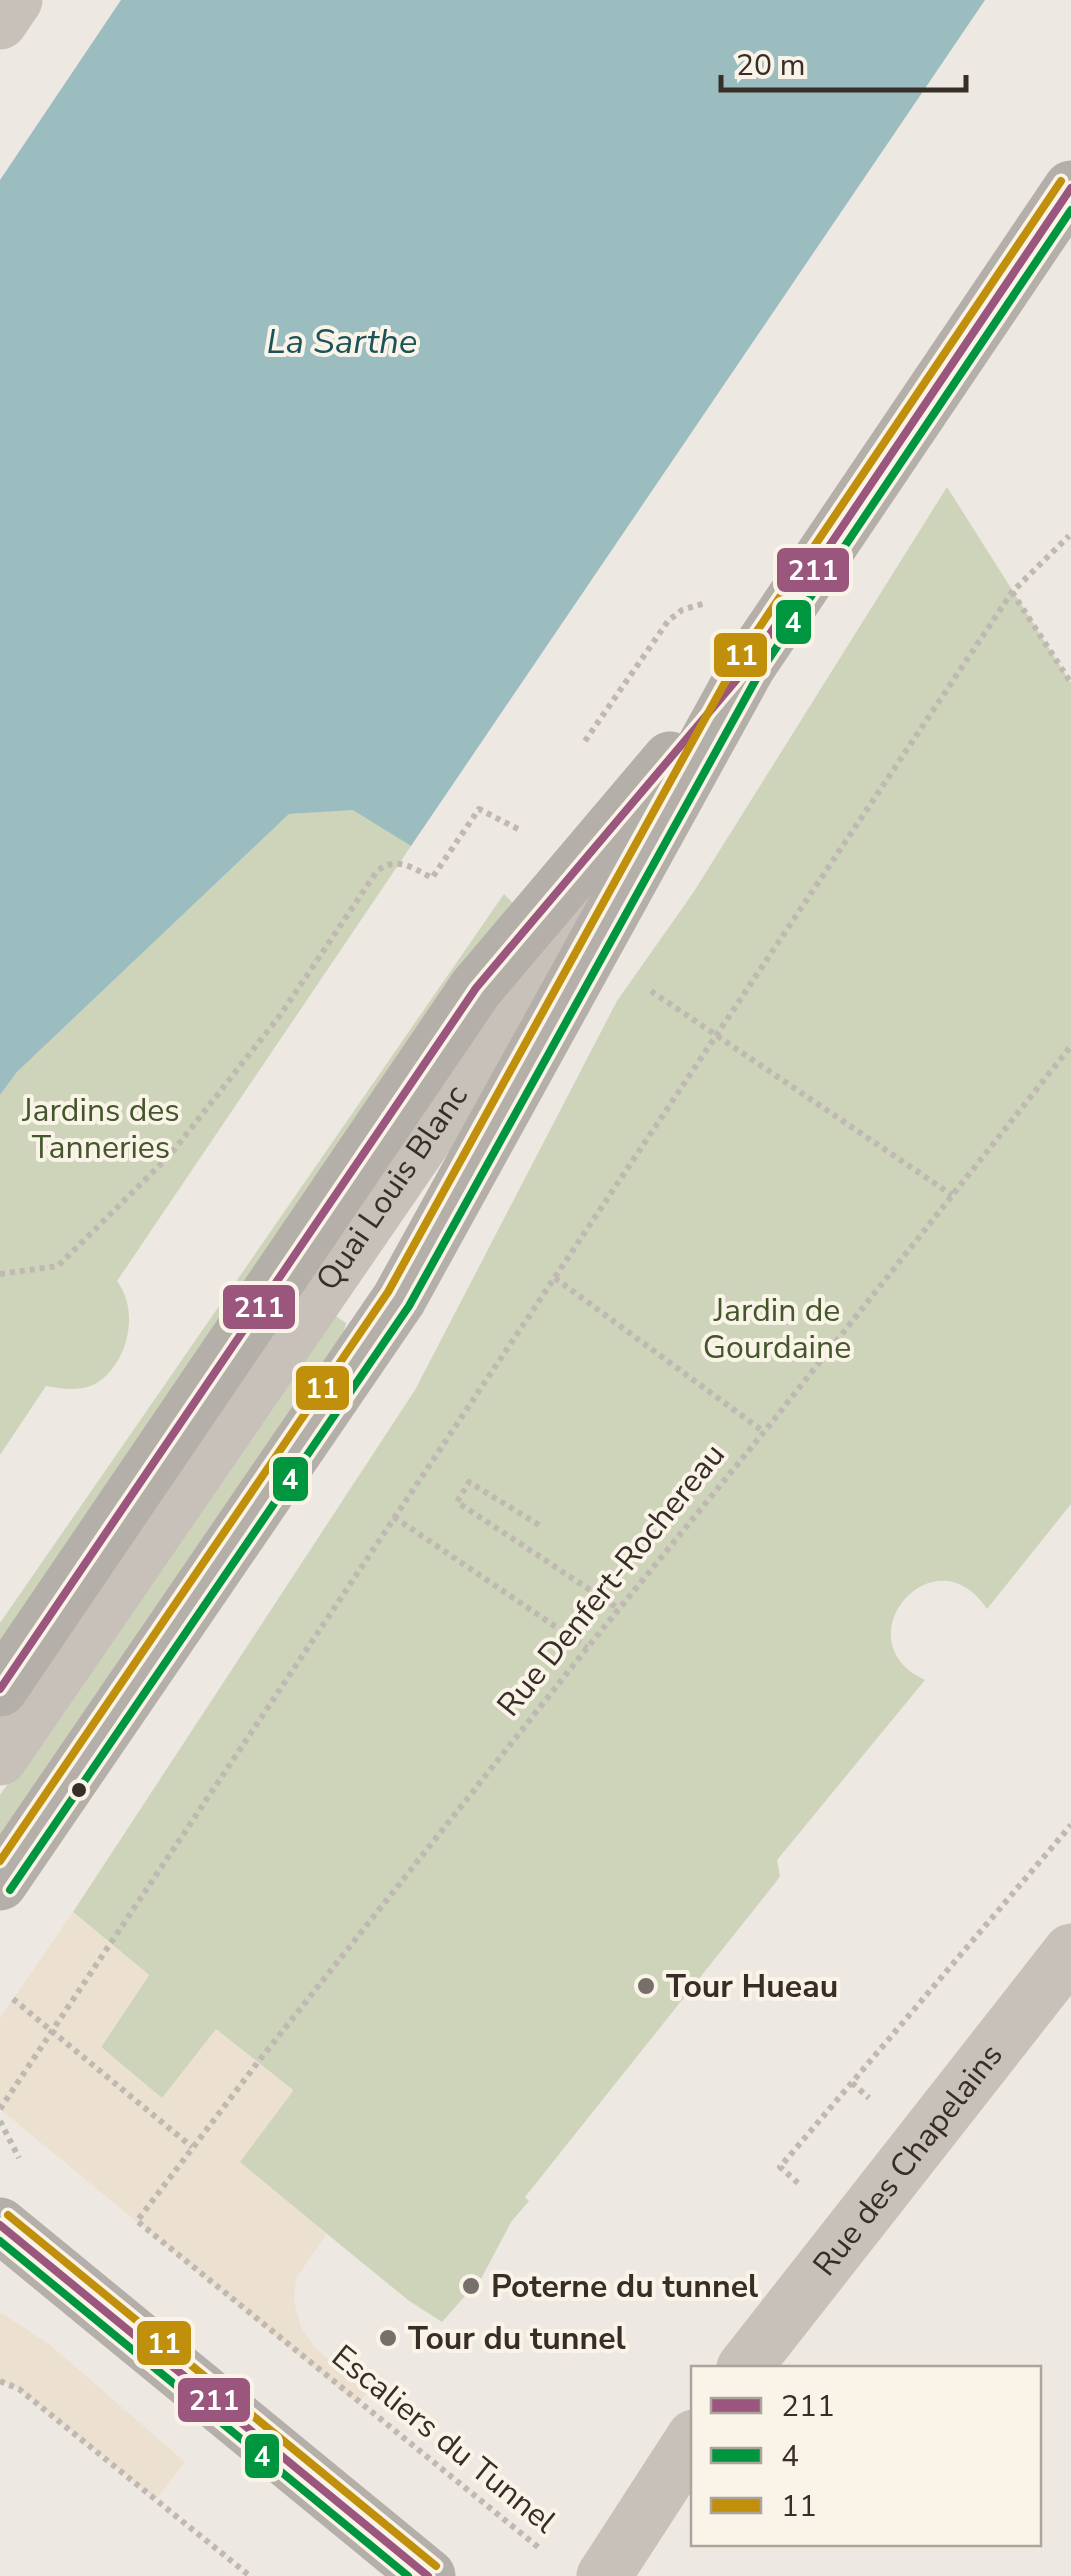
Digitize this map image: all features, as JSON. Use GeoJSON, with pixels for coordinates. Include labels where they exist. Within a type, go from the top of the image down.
{"type":"FeatureCollection","features":[{"type":"Feature","properties":{"kind":"main road","name":"Quai Louis Blanc"},"geometry":{"type":"LineString","coordinates":[[0,1883],[399,1298],[749,665],[1071,188]]}},
{"type":"Feature","properties":{"kind":"main road","name":"Quai Louis Blanc"},"geometry":{"type":"LineString","coordinates":[[0,1689],[476,988],[749,665]]}},
{"type":"Feature","properties":{"kind":"main road"},"geometry":{"type":"LineString","coordinates":[[0,2225],[428,2576]]}},
{"type":"Feature","properties":{"kind":"street"},"geometry":{"type":"LineString","coordinates":[[0,22],[15,0]]}},
{"type":"Feature","properties":{"kind":"street","name":"Quai Louis Blanc"},"geometry":{"type":"LineString","coordinates":[[0,1758],[749,665]]}},
{"type":"Feature","properties":{"kind":"street","name":"Rue des Chapelains"},"geometry":{"type":"LineString","coordinates":[[746,2366],[1071,1951]]}},
{"type":"Feature","properties":{"kind":"street"},"geometry":{"type":"LineString","coordinates":[[604,2576],[691,2442]]}},
{"type":"Feature","properties":{"kind":"path"},"geometry":{"type":"LineString","coordinates":[[0,2108],[1012,592],[1069,536]]}},
{"type":"Feature","properties":{"kind":"path"},"geometry":{"type":"LineString","coordinates":[[1012,592],[1071,682]]}},
{"type":"Feature","properties":{"kind":"path"},"geometry":{"type":"LineString","coordinates":[[0,1274],[58,1266],[170,1155],[282,1014],[377,871],[386,864],[400,862],[432,878]]}},
{"type":"Feature","properties":{"kind":"path"},"geometry":{"type":"LineString","coordinates":[[716,1035],[952,1195]]}},
{"type":"Feature","properties":{"kind":"path","name":"Rue Denfert-Rochereau"},"geometry":{"type":"LineString","coordinates":[[282,2339],[136,2220],[586,1648],[764,1432],[1071,1046]]}},
{"type":"Feature","properties":{"kind":"path"},"geometry":{"type":"LineString","coordinates":[[554,1278],[764,1432]]}},
{"type":"Feature","properties":{"kind":"path"},"geometry":{"type":"LineString","coordinates":[[539,1525],[469,1482],[457,1502],[619,1608]]}},
{"type":"Feature","properties":{"kind":"path"},"geometry":{"type":"LineString","coordinates":[[394,1517],[586,1648]]}},
{"type":"Feature","properties":{"kind":"path"},"geometry":{"type":"LineString","coordinates":[[780,2167],[1071,1824]]}},
{"type":"Feature","properties":{"kind":"path"},"geometry":{"type":"LineString","coordinates":[[13,1999],[192,2147]]}},
{"type":"Feature","properties":{"kind":"path"},"geometry":{"type":"LineString","coordinates":[[852,2082],[859,2090]]}},
{"type":"Feature","properties":{"kind":"path","name":"Escaliers du Tunnel"},"geometry":{"type":"LineString","coordinates":[[282,2339],[543,2551]]}},
{"type":"Feature","properties":{"kind":"path"},"geometry":{"type":"LineString","coordinates":[[0,2380],[19,2388],[250,2576]]}},
{"type":"Feature","properties":{"kind":"green space","name":"Jardin de Gourdaine"},"geometry":{"type":"Polygon","coordinates":[[[947,487],[1071,683],[1071,1504],[987,1609],[966,1587],[943,1581],[922,1586],[904,1600],[893,1619],[891,1641],[901,1662],[925,1680],[777,1860],[780,1876],[776,1882],[525,2197],[529,2201],[511,2222],[482,2277],[442,2322],[408,2300],[239,2162],[293,2090],[217,2030],[162,2099],[101,2047],[149,1975],[73,1912],[415,1390],[617,1001],[693,893],[947,487]]]}},
{"type":"Feature","properties":{"kind":"green space","name":"Jardins des Tanneries"},"geometry":{"type":"Polygon","coordinates":[[[353,809],[411,846],[117,1281],[128,1308],[129,1323],[122,1353],[114,1366],[88,1387],[46,1386],[0,1455],[0,1095],[17,1072],[289,814],[353,809]]]}},
{"type":"Feature","properties":{"kind":"green space"},"geometry":{"type":"Polygon","coordinates":[[[504,894],[518,908],[0,1655],[0,1623],[504,894]]]}},
{"type":"Feature","properties":{"kind":"green space"},"geometry":{"type":"Polygon","coordinates":[[[336,1316],[346,1323],[338,1353],[0,1836],[0,1795],[336,1316]]]}},
{"type":"Feature","properties":{"kind":"shaded area"},"geometry":{"type":"Polygon","coordinates":[[[73,1912],[149,1975],[101,2047],[162,2098],[216,2029],[293,2091],[240,2162],[327,2234],[296,2278],[294,2301],[301,2327],[315,2348],[368,2391],[358,2404],[0,2109],[0,2018],[73,1912]]]}},
{"type":"Feature","properties":{"kind":"shaded area"},"geometry":{"type":"Polygon","coordinates":[[[0,2312],[50,2345],[185,2462],[156,2499],[19,2389],[0,2381],[0,2312]]]}},
{"type":"Feature","properties":{"kind":"water","name":"La Sarthe"},"geometry":{"type":"Polygon","coordinates":[[[121,0],[985,0],[411,846],[353,810],[289,814],[17,1072],[0,1095],[0,180],[121,0]]]}},
{"type":"Feature","properties":{"kind":"transit line","name":"11"},"geometry":{"type":"LineString","coordinates":[[0,1861],[388,1292],[738,659],[1061,181]]}},
{"type":"Feature","properties":{"kind":"transit line","name":"211"},"geometry":{"type":"LineString","coordinates":[[0,1689],[476,988],[749,665],[1071,188]]}},
{"type":"Feature","properties":{"kind":"transit line","name":"4"},"geometry":{"type":"LineString","coordinates":[[10,1890],[409,1306],[760,672],[1071,210]]}},
{"type":"Feature","properties":{"kind":"transit line","name":"11"},"geometry":{"type":"LineString","coordinates":[[8,2215],[436,2566]]}},
{"type":"Feature","properties":{"kind":"transit line","name":"211"},"geometry":{"type":"LineString","coordinates":[[0,2225],[428,2576]]}},
{"type":"Feature","properties":{"kind":"transit line","name":"4"},"geometry":{"type":"LineString","coordinates":[[0,2241],[408,2576]]}},
{"type":"Feature","properties":{"kind":"place","name":"Tour Hueau"},"geometry":{"type":"Point","coordinates":[646,1986]}},
{"type":"Feature","properties":{"kind":"place","name":"Poterne du tunnel"},"geometry":{"type":"Point","coordinates":[471,2286]}},
{"type":"Feature","properties":{"kind":"place","name":"Tour du tunnel"},"geometry":{"type":"Point","coordinates":[388,2338]}}]}
